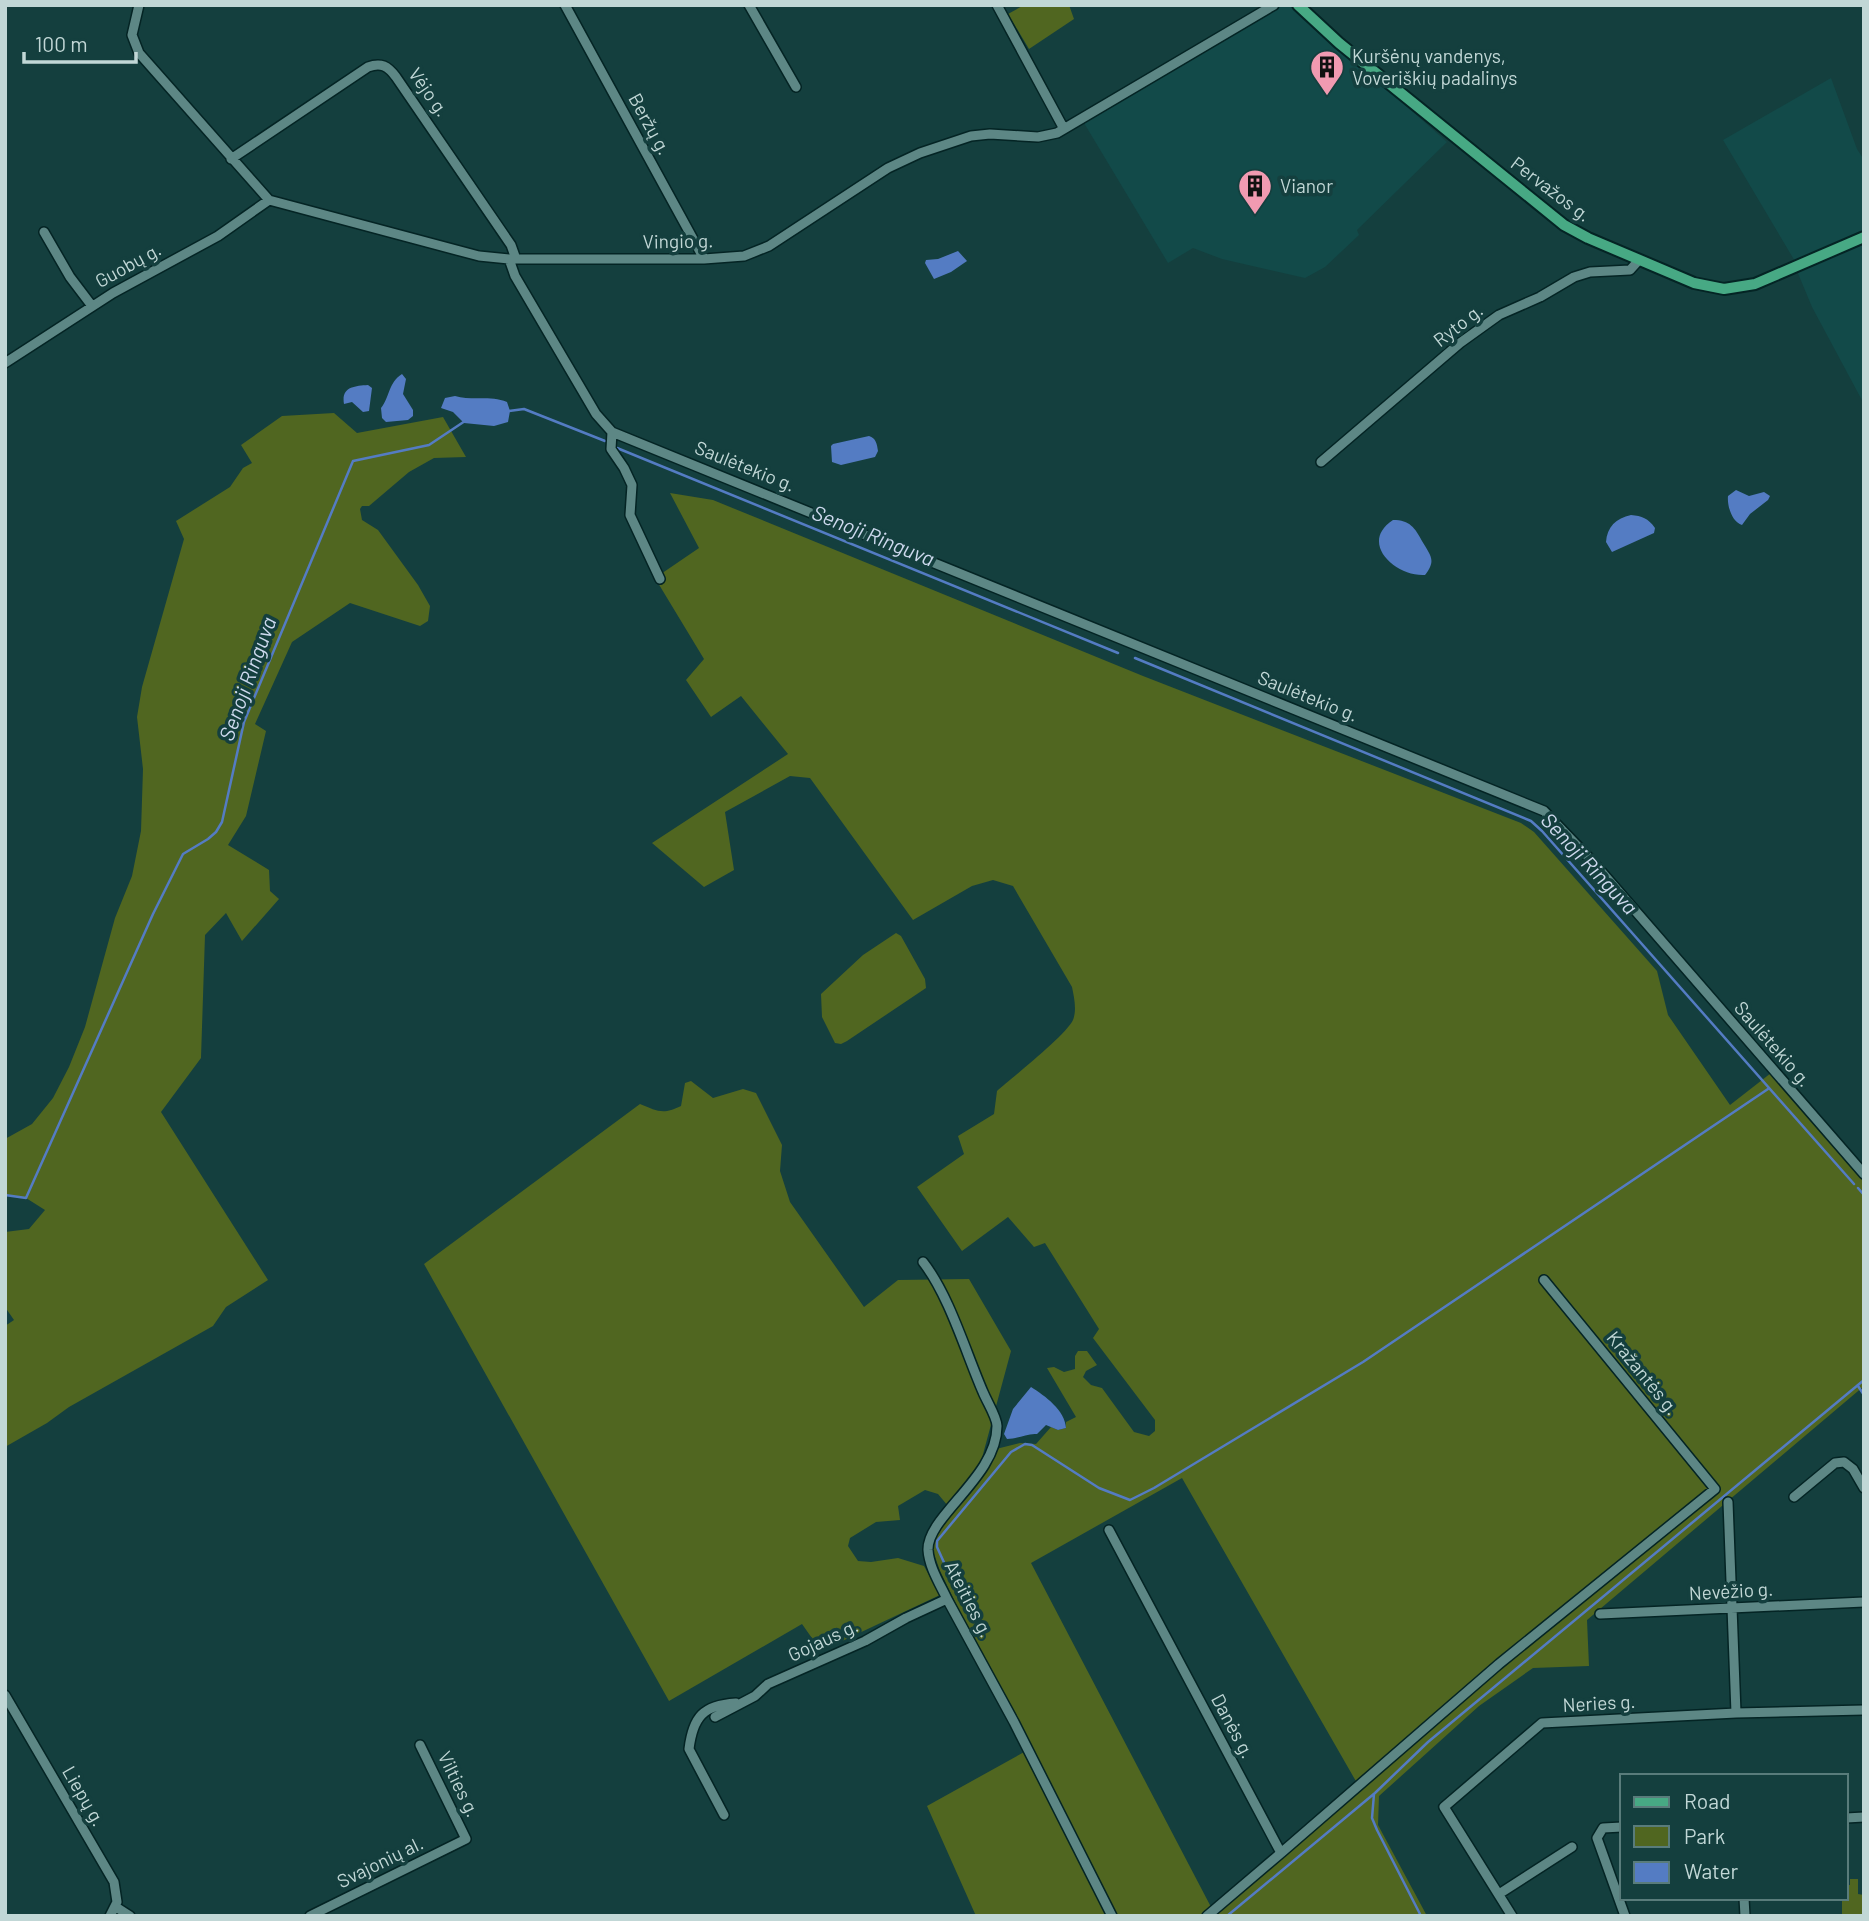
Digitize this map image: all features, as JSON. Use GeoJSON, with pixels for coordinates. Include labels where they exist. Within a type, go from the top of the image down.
{"type":"FeatureCollection","features":[{"type":"Feature","properties":{"kind":"main road","name":"Pervažos g."},"geometry":{"type":"LineString","coordinates":[[1298,5],[1339,43],[1554,218],[1588,238],[1639,260],[1708,287],[1739,288],[1779,275],[1864,237]]}},
{"type":"Feature","properties":{"kind":"street"},"geometry":{"type":"LineString","coordinates":[[139,5],[132,35],[139,53],[270,200]]}},
{"type":"Feature","properties":{"kind":"street"},"geometry":{"type":"LineString","coordinates":[[749,5],[796,87]]}},
{"type":"Feature","properties":{"kind":"street"},"geometry":{"type":"LineString","coordinates":[[997,5],[1064,129]]}},
{"type":"Feature","properties":{"kind":"street","name":"Vingio g."},"geometry":{"type":"LineString","coordinates":[[270,200],[479,256],[513,259],[704,259],[744,256],[769,246],[888,168],[950,141],[990,134],[1038,137],[1064,129],[1274,5]]}},
{"type":"Feature","properties":{"kind":"street","name":"Beržų g."},"geometry":{"type":"LineString","coordinates":[[567,6],[704,259]]}},
{"type":"Feature","properties":{"kind":"street","name":"Vėjo g."},"geometry":{"type":"LineString","coordinates":[[231,159],[368,67],[386,66],[511,244],[513,259]]}},
{"type":"Feature","properties":{"kind":"street","name":"Guobų g."},"geometry":{"type":"LineString","coordinates":[[5,363],[92,306],[218,236],[270,200]]}},
{"type":"Feature","properties":{"kind":"street"},"geometry":{"type":"LineString","coordinates":[[44,232],[70,277],[92,306]]}},
{"type":"Feature","properties":{"kind":"street"},"geometry":{"type":"LineString","coordinates":[[513,259],[514,276],[596,414],[612,432],[611,449],[632,485],[630,515],[660,579]]}},
{"type":"Feature","properties":{"kind":"street","name":"Ryto g."},"geometry":{"type":"LineString","coordinates":[[1321,462],[1460,343],[1499,315],[1540,297],[1574,277],[1590,272],[1630,270],[1639,260]]}},
{"type":"Feature","properties":{"kind":"street","name":"Saulėtekio g."},"geometry":{"type":"LineString","coordinates":[[612,432],[1544,811],[1593,863],[1864,1174]]}},
{"type":"Feature","properties":{"kind":"street","name":"Ateities g."},"geometry":{"type":"LineString","coordinates":[[923,1262],[943,1297],[997,1424],[990,1456],[972,1485],[940,1522],[930,1539],[928,1548],[931,1564],[947,1600],[1014,1722],[1112,1916]]}},
{"type":"Feature","properties":{"kind":"street","name":"Kražantės g."},"geometry":{"type":"LineString","coordinates":[[1281,1853],[1499,1664],[1715,1489],[1544,1280]]}},
{"type":"Feature","properties":{"kind":"street"},"geometry":{"type":"LineString","coordinates":[[1794,1497],[1835,1463],[1844,1462],[1853,1469],[1864,1488]]}},
{"type":"Feature","properties":{"kind":"street"},"geometry":{"type":"LineString","coordinates":[[1728,1503],[1736,1713]]}},
{"type":"Feature","properties":{"kind":"street","name":"Danės g."},"geometry":{"type":"LineString","coordinates":[[1109,1530],[1281,1853]]}},
{"type":"Feature","properties":{"kind":"street","name":"Gojaus g."},"geometry":{"type":"LineString","coordinates":[[715,1717],[755,1696],[768,1684],[865,1641],[906,1618],[947,1600]]}},
{"type":"Feature","properties":{"kind":"street","name":"Nevėžio g."},"geometry":{"type":"LineString","coordinates":[[1600,1614],[1864,1602]]}},
{"type":"Feature","properties":{"kind":"street","name":"Liepų g."},"geometry":{"type":"LineString","coordinates":[[5,1695],[114,1882],[116,1907]]}},
{"type":"Feature","properties":{"kind":"street"},"geometry":{"type":"LineString","coordinates":[[724,1815],[689,1749],[697,1718],[712,1707],[741,1703]]}},
{"type":"Feature","properties":{"kind":"street","name":"Neries g."},"geometry":{"type":"LineString","coordinates":[[1512,1916],[1444,1807],[1542,1723],[1861,1710]]}},
{"type":"Feature","properties":{"kind":"street","name":"Vilties g."},"geometry":{"type":"LineString","coordinates":[[420,1745],[466,1839]]}},
{"type":"Feature","properties":{"kind":"street"},"geometry":{"type":"LineString","coordinates":[[1620,1827],[1603,1828],[1597,1838],[1625,1916]]}},
{"type":"Feature","properties":{"kind":"street","name":"Svajonių al."},"geometry":{"type":"LineString","coordinates":[[310,1916],[466,1839]]}},
{"type":"Feature","properties":{"kind":"street"},"geometry":{"type":"LineString","coordinates":[[1499,1894],[1572,1847]]}},
{"type":"Feature","properties":{"kind":"street"},"geometry":{"type":"LineString","coordinates":[[1207,1916],[1281,1853]]}},
{"type":"Feature","properties":{"kind":"street"},"geometry":{"type":"LineString","coordinates":[[110,1916],[116,1907],[130,1916]]}},
{"type":"Feature","properties":{"kind":"shaded area"},"geometry":{"type":"Polygon","coordinates":[[[1280,5],[1291,5],[1447,142],[1357,230],[1359,235],[1325,267],[1305,278],[1222,259],[1193,248],[1168,263],[1084,123],[1280,5]]]}},
{"type":"Feature","properties":{"kind":"shaded area"},"geometry":{"type":"Polygon","coordinates":[[[1831,78],[1857,149],[1864,160],[1864,231],[1796,263],[1723,140],[1831,78]]]}},
{"type":"Feature","properties":{"kind":"shaded area"},"geometry":{"type":"Polygon","coordinates":[[[1864,241],[1864,404],[1812,307],[1797,271],[1864,241]]]}},
{"type":"Feature","properties":{"kind":"green space"},"geometry":{"type":"Polygon","coordinates":[[[1024,5],[1069,5],[1074,19],[1029,49],[1008,14],[1024,5]]]}},
{"type":"Feature","properties":{"kind":"green space"},"geometry":{"type":"Polygon","coordinates":[[[334,413],[357,433],[443,417],[466,457],[434,458],[409,472],[369,506],[362,506],[360,509],[362,520],[378,530],[418,585],[430,606],[428,621],[420,626],[350,603],[292,642],[255,724],[266,731],[246,816],[228,845],[269,870],[270,891],[279,899],[242,941],[226,913],[205,935],[201,1058],[161,1112],[268,1280],[226,1307],[213,1326],[69,1407],[5,1447],[5,1326],[14,1320],[5,1307],[5,1232],[29,1229],[45,1210],[26,1198],[5,1195],[5,1139],[32,1124],[53,1098],[69,1067],[85,1027],[115,918],[132,876],[141,831],[143,769],[137,717],[142,687],[184,539],[176,521],[230,487],[243,468],[252,463],[241,445],[282,416],[334,413]]]}},
{"type":"Feature","properties":{"kind":"green space"},"geometry":{"type":"Polygon","coordinates":[[[670,493],[713,500],[1143,676],[1521,823],[1534,832],[1657,971],[1668,1015],[1730,1105],[1771,1073],[1864,1177],[1864,1386],[1587,1620],[1589,1666],[1533,1668],[1479,1706],[1379,1796],[1378,1825],[1427,1916],[1210,1916],[1361,1790],[1182,1478],[1031,1563],[1211,1907],[1200,1916],[1118,1916],[970,1632],[940,1571],[932,1548],[939,1532],[991,1462],[996,1449],[1020,1443],[1036,1444],[1051,1427],[1058,1430],[1066,1428],[1066,1422],[1076,1417],[1047,1368],[1054,1367],[1064,1372],[1075,1369],[1075,1356],[1078,1351],[1087,1351],[1097,1365],[1086,1371],[1083,1377],[1091,1385],[1102,1388],[1134,1432],[1149,1436],[1155,1431],[1155,1420],[1093,1338],[1099,1329],[1045,1243],[1034,1247],[1008,1217],[962,1251],[917,1187],[964,1154],[958,1136],[994,1114],[997,1091],[1068,1027],[1075,1012],[1072,987],[1013,886],[993,880],[972,886],[913,920],[810,778],[790,776],[725,812],[734,870],[704,887],[652,843],[788,754],[741,696],[711,717],[686,680],[704,659],[655,578],[699,548],[670,493]]]}},
{"type":"Feature","properties":{"kind":"green space"},"geometry":{"type":"Polygon","coordinates":[[[896,933],[901,936],[925,979],[926,988],[847,1041],[835,1043],[822,1017],[821,994],[863,955],[896,933]]]}},
{"type":"Feature","properties":{"kind":"green space"},"geometry":{"type":"Polygon","coordinates":[[[691,1081],[713,1098],[743,1089],[756,1093],[782,1145],[780,1171],[790,1202],[864,1307],[898,1280],[969,1279],[1011,1351],[979,1469],[948,1506],[938,1494],[925,1490],[898,1506],[900,1520],[876,1522],[850,1538],[848,1546],[858,1561],[898,1558],[924,1566],[940,1595],[821,1651],[802,1624],[669,1701],[424,1264],[640,1104],[660,1111],[681,1106],[685,1083],[691,1081]]]}},
{"type":"Feature","properties":{"kind":"green space"},"geometry":{"type":"Polygon","coordinates":[[[1026,1751],[1107,1916],[976,1916],[927,1806],[1026,1751]]]}},
{"type":"Feature","properties":{"kind":"green space"},"geometry":{"type":"Polygon","coordinates":[[[1850,1879],[1858,1879],[1858,1894],[1864,1895],[1864,1916],[1842,1916],[1842,1900],[1848,1900],[1850,1879]]]}},
{"type":"Feature","properties":{"kind":"water"},"geometry":{"type":"Polygon","coordinates":[[[958,251],[967,261],[934,279],[926,260],[938,259],[958,251]]]}},
{"type":"Feature","properties":{"kind":"water"},"geometry":{"type":"Polygon","coordinates":[[[402,374],[406,379],[403,394],[413,410],[413,416],[408,420],[386,422],[382,418],[381,408],[394,382],[402,374]]]}},
{"type":"Feature","properties":{"kind":"water"},"geometry":{"type":"Polygon","coordinates":[[[368,385],[372,388],[369,411],[363,412],[352,402],[344,404],[347,391],[353,387],[368,385]]]}},
{"type":"Feature","properties":{"kind":"water"},"geometry":{"type":"Polygon","coordinates":[[[455,396],[507,402],[510,411],[508,422],[494,426],[464,423],[453,412],[441,408],[445,398],[455,396]]]}},
{"type":"Feature","properties":{"kind":"water"},"geometry":{"type":"Polygon","coordinates":[[[869,436],[877,444],[875,457],[841,465],[832,462],[833,444],[869,436]]]}},
{"type":"Feature","properties":{"kind":"water"},"geometry":{"type":"Polygon","coordinates":[[[1736,490],[1749,496],[1764,492],[1770,496],[1742,525],[1733,517],[1728,504],[1728,496],[1736,490]]]}},
{"type":"Feature","properties":{"kind":"water"},"geometry":{"type":"Polygon","coordinates":[[[1631,515],[1647,520],[1655,528],[1654,533],[1612,552],[1606,542],[1610,528],[1621,518],[1631,515]]]}},
{"type":"Feature","properties":{"kind":"water"},"geometry":{"type":"Polygon","coordinates":[[[1393,520],[1404,521],[1411,526],[1428,550],[1431,565],[1425,575],[1403,570],[1385,557],[1379,539],[1383,529],[1393,520]]]}},
{"type":"Feature","properties":{"kind":"water"},"geometry":{"type":"Polygon","coordinates":[[[1031,1387],[1058,1409],[1066,1428],[1058,1430],[1046,1425],[1037,1434],[1007,1439],[1004,1434],[1013,1409],[1031,1387]]]}},
{"type":"Feature","properties":{"kind":"waterway","name":"Senoji Ringuva"},"geometry":{"type":"LineString","coordinates":[[509,411],[524,409],[605,441]]}},
{"type":"Feature","properties":{"kind":"waterway","name":"Senoji Ringuva"},"geometry":{"type":"LineString","coordinates":[[5,1195],[26,1198],[153,914],[183,854],[208,839],[222,822],[244,722],[353,461],[429,445],[465,421]]}},
{"type":"Feature","properties":{"kind":"waterway","name":"Senoji Ringuva"},"geometry":{"type":"LineString","coordinates":[[617,448],[1118,653]]}},
{"type":"Feature","properties":{"kind":"waterway","name":"Senoji Ringuva"},"geometry":{"type":"LineString","coordinates":[[1135,658],[1531,821],[1854,1184]]}},
{"type":"Feature","properties":{"kind":"waterway"},"geometry":{"type":"LineString","coordinates":[[956,1589],[937,1547],[937,1541],[1011,1452],[1025,1444],[1032,1445],[1099,1488],[1130,1500],[1363,1362],[1768,1089]]}},
{"type":"Feature","properties":{"kind":"waterway","name":"Senoji Ringuva"},"geometry":{"type":"LineString","coordinates":[[1858,1188],[1864,1195]]}},
{"type":"Feature","properties":{"kind":"waterway"},"geometry":{"type":"LineString","coordinates":[[1227,1916],[1375,1793],[1428,1742],[1864,1380]]}},
{"type":"Feature","properties":{"kind":"waterway"},"geometry":{"type":"LineString","coordinates":[[1858,1386],[1864,1395]]}},
{"type":"Feature","properties":{"kind":"waterway"},"geometry":{"type":"LineString","coordinates":[[1374,1794],[1372,1818],[1421,1916]]}},
{"type":"Feature","properties":{"kind":"place","name":"Kuršėnų vandenys, Voveriškių padalinys"},"geometry":{"type":"Point","coordinates":[1327,97]}},
{"type":"Feature","properties":{"kind":"place","name":"Vianor"},"geometry":{"type":"Point","coordinates":[1255,216]}}]}
